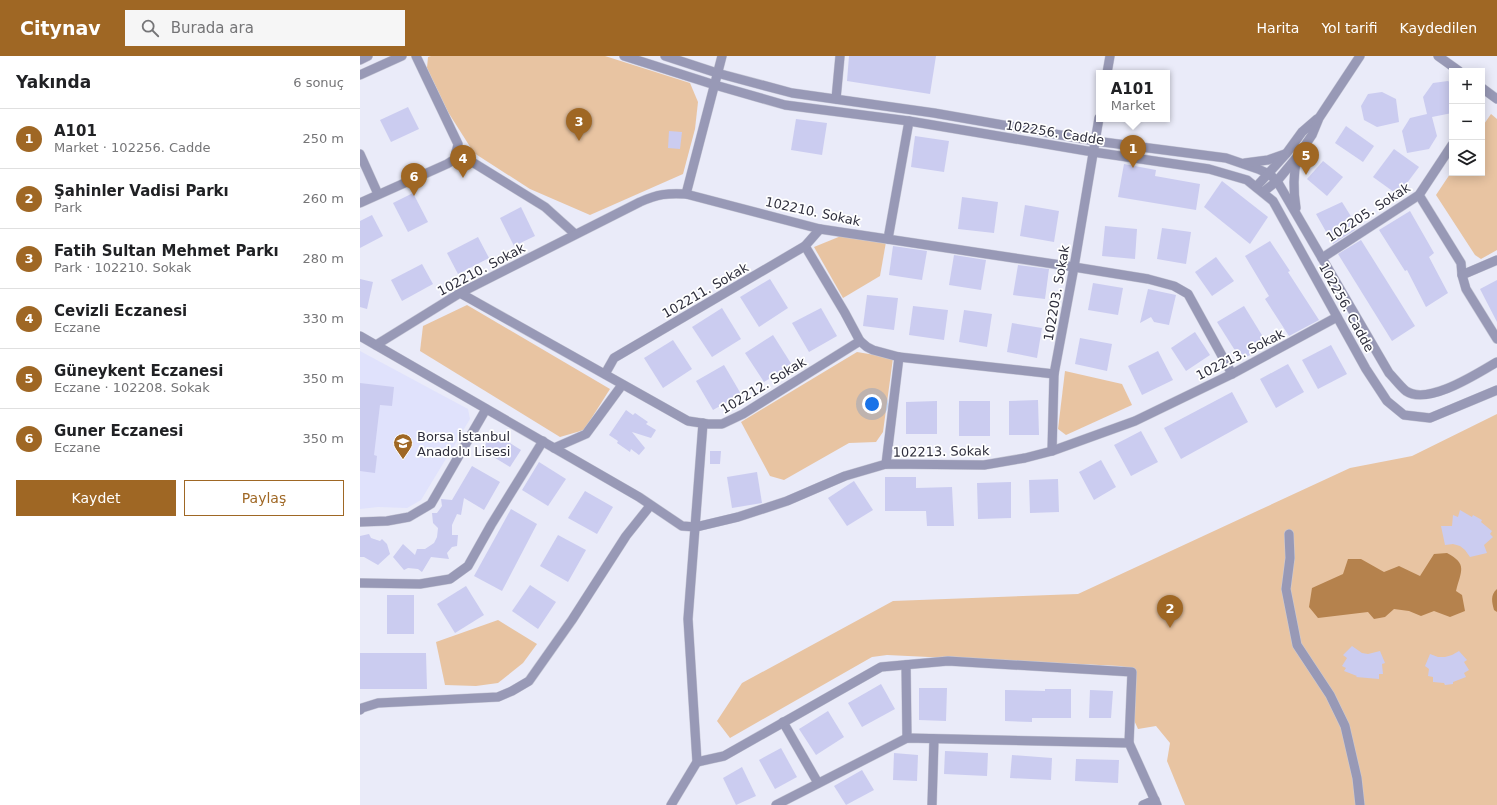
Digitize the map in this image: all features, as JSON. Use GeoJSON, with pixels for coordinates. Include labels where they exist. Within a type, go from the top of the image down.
{"type":"FeatureCollection","features":[{"type":"Feature","properties":{"kind":"street"},"geometry":{"type":"LineString","coordinates":[[360,60],[368,56]]}},
{"type":"Feature","properties":{"kind":"street"},"geometry":{"type":"LineString","coordinates":[[360,75],[402,56]]}},
{"type":"Feature","properties":{"kind":"street"},"geometry":{"type":"LineString","coordinates":[[360,203],[455,159],[458,144],[416,56]]}},
{"type":"Feature","properties":{"kind":"street","name":"102256. Cadde"},"geometry":{"type":"LineString","coordinates":[[624,56],[714,85],[785,105],[909,121],[1093,152],[1209,169],[1247,180],[1273,201],[1366,369],[1387,401],[1404,415],[1430,418],[1497,390]]}},
{"type":"Feature","properties":{"kind":"street","name":"102256. Cadde"},"geometry":{"type":"LineString","coordinates":[[665,56],[717,73],[792,93],[934,113],[1095,141],[1226,158],[1241,163],[1269,174],[1277,180],[1389,373],[1407,392],[1422,395],[1436,393],[1497,362]]}},
{"type":"Feature","properties":{"kind":"street"},"geometry":{"type":"LineString","coordinates":[[686,194],[722,56]]}},
{"type":"Feature","properties":{"kind":"street"},"geometry":{"type":"LineString","coordinates":[[836,99],[840,56]]}},
{"type":"Feature","properties":{"kind":"street"},"geometry":{"type":"LineString","coordinates":[[1108,70],[1110,56]]}},
{"type":"Feature","properties":{"kind":"street"},"geometry":{"type":"LineString","coordinates":[[1260,189],[1277,180],[1297,157],[1312,136],[1319,118],[1360,56]]}},
{"type":"Feature","properties":{"kind":"street"},"geometry":{"type":"LineString","coordinates":[[1438,56],[1455,68]]}},
{"type":"Feature","properties":{"kind":"street"},"geometry":{"type":"LineString","coordinates":[[1485,93],[1497,99]]}},
{"type":"Feature","properties":{"kind":"street"},"geometry":{"type":"LineString","coordinates":[[1260,189],[1269,174],[1302,132],[1319,118]]}},
{"type":"Feature","properties":{"kind":"street"},"geometry":{"type":"LineString","coordinates":[[888,240],[909,121]]}},
{"type":"Feature","properties":{"kind":"street","name":"102203. Sokak"},"geometry":{"type":"LineString","coordinates":[[1052,451],[1054,374],[1098,122]]}},
{"type":"Feature","properties":{"kind":"street","name":"102205. Sokak"},"geometry":{"type":"LineString","coordinates":[[1322,258],[1419,195],[1449,150]]}},
{"type":"Feature","properties":{"kind":"street"},"geometry":{"type":"LineString","coordinates":[[456,152],[545,208],[575,234]]}},
{"type":"Feature","properties":{"kind":"street"},"geometry":{"type":"LineString","coordinates":[[360,154],[378,194]]}},
{"type":"Feature","properties":{"kind":"street"},"geometry":{"type":"LineString","coordinates":[[1241,163],[1268,160],[1286,154]]}},
{"type":"Feature","properties":{"kind":"street"},"geometry":{"type":"LineString","coordinates":[[1297,157],[1293,175],[1293,193],[1297,215]]}},
{"type":"Feature","properties":{"kind":"street","name":"102210. Sokak"},"geometry":{"type":"LineString","coordinates":[[376,345],[460,293],[651,197],[667,193],[686,194],[820,229],[1074,267],[1148,279],[1174,286],[1188,294],[1232,374]]}},
{"type":"Feature","properties":{"kind":"street"},"geometry":{"type":"LineString","coordinates":[[1419,195],[1462,263],[1462,275],[1466,289],[1497,338]]}},
{"type":"Feature","properties":{"kind":"street","name":"102211. Sokak"},"geometry":{"type":"LineString","coordinates":[[605,374],[614,358],[805,246],[820,229]]}},
{"type":"Feature","properties":{"kind":"street"},"geometry":{"type":"LineString","coordinates":[[805,246],[860,341],[866,347],[899,357],[1054,374]]}},
{"type":"Feature","properties":{"kind":"street"},"geometry":{"type":"LineString","coordinates":[[1462,275],[1497,260]]}},
{"type":"Feature","properties":{"kind":"street","name":"102212. Sokak"},"geometry":{"type":"LineString","coordinates":[[460,293],[688,421],[703,423],[722,424],[743,414],[860,341]]}},
{"type":"Feature","properties":{"kind":"street","name":"102213. Sokak"},"geometry":{"type":"LineString","coordinates":[[360,336],[639,497],[650,506],[682,526],[696,527],[738,517],[787,501],[845,476],[886,464],[984,465],[1025,458],[1052,451],[1135,420],[1232,374],[1337,317]]}},
{"type":"Feature","properties":{"kind":"street"},"geometry":{"type":"LineString","coordinates":[[886,464],[899,357]]}},
{"type":"Feature","properties":{"kind":"street"},"geometry":{"type":"LineString","coordinates":[[554,448],[586,434],[622,385]]}},
{"type":"Feature","properties":{"kind":"street"},"geometry":{"type":"LineString","coordinates":[[360,522],[387,521],[409,517],[431,504],[486,409]]}},
{"type":"Feature","properties":{"kind":"street"},"geometry":{"type":"LineString","coordinates":[[671,805],[697,762],[688,619],[703,423]]}},
{"type":"Feature","properties":{"kind":"street"},"geometry":{"type":"LineString","coordinates":[[360,583],[420,584],[450,579],[468,566],[490,525],[543,442]]}},
{"type":"Feature","properties":{"kind":"street"},"geometry":{"type":"LineString","coordinates":[[361,707],[378,704],[498,697],[529,681],[572,620],[626,536],[650,506]]}},
{"type":"Feature","properties":{"kind":"street"},"geometry":{"type":"LineString","coordinates":[[1289,534],[1290,558],[1286,589],[1297,645],[1330,694],[1345,726],[1357,778],[1360,805]]}},
{"type":"Feature","properties":{"kind":"street"},"geometry":{"type":"LineString","coordinates":[[697,762],[724,756],[881,667],[948,661],[1132,672],[1129,743],[1156,802],[1143,805]]}},
{"type":"Feature","properties":{"kind":"street"},"geometry":{"type":"LineString","coordinates":[[906,665],[907,738]]}},
{"type":"Feature","properties":{"kind":"street"},"geometry":{"type":"LineString","coordinates":[[783,722],[818,783]]}},
{"type":"Feature","properties":{"kind":"street"},"geometry":{"type":"LineString","coordinates":[[776,805],[907,738],[1129,743]]}},
{"type":"Feature","properties":{"kind":"street"},"geometry":{"type":"LineString","coordinates":[[932,805],[934,739]]}},
{"type":"Feature","properties":{"kind":"shaded area"},"geometry":{"type":"Polygon","coordinates":[[[605,56],[690,83],[698,102],[695,129],[683,174],[590,215],[530,189],[474,153],[448,112],[427,68],[428,57],[605,56]]]}},
{"type":"Feature","properties":{"kind":"shaded area"},"geometry":{"type":"Polygon","coordinates":[[[1491,114],[1497,119],[1497,250],[1481,259],[1475,255],[1436,195],[1449,176],[1485,176],[1485,123],[1491,114]]]}},
{"type":"Feature","properties":{"kind":"shaded area"},"geometry":{"type":"Polygon","coordinates":[[[841,236],[886,242],[880,276],[843,298],[814,247],[841,236]]]}},
{"type":"Feature","properties":{"kind":"shaded area"},"geometry":{"type":"Polygon","coordinates":[[[467,305],[610,389],[584,430],[560,437],[420,351],[423,326],[467,305]]]}},
{"type":"Feature","properties":{"kind":"shaded area","name":"Borsa İstanbul Anadolu Lisesi"},"geometry":{"type":"Polygon","coordinates":[[[360,351],[468,409],[470,419],[421,500],[407,508],[378,507],[360,509],[360,351]]]}},
{"type":"Feature","properties":{"kind":"shaded area"},"geometry":{"type":"Polygon","coordinates":[[[857,352],[893,358],[883,432],[876,442],[849,443],[784,480],[770,476],[741,422],[857,352]]]}},
{"type":"Feature","properties":{"kind":"shaded area"},"geometry":{"type":"Polygon","coordinates":[[[1065,371],[1122,384],[1132,405],[1066,435],[1058,429],[1065,371]]]}},
{"type":"Feature","properties":{"kind":"shaded area"},"geometry":{"type":"Polygon","coordinates":[[[1497,414],[1497,805],[1185,805],[1167,761],[1170,743],[1156,726],[1138,729],[1133,718],[1134,670],[1120,666],[887,655],[872,657],[730,738],[717,721],[742,683],[893,601],[1078,594],[1350,468],[1412,456],[1497,414]]]}},
{"type":"Feature","properties":{"kind":"shaded area"},"geometry":{"type":"Polygon","coordinates":[[[1447,553],[1454,557],[1460,565],[1461,573],[1456,591],[1462,595],[1465,611],[1450,617],[1434,611],[1421,616],[1409,611],[1394,609],[1385,617],[1374,619],[1368,612],[1318,618],[1309,607],[1312,588],[1343,574],[1348,559],[1361,559],[1384,572],[1399,566],[1420,576],[1434,554],[1447,553]]]}},
{"type":"Feature","properties":{"kind":"shaded area"},"geometry":{"type":"Polygon","coordinates":[[[1497,589],[1497,612],[1494,610],[1492,599],[1493,594],[1497,589]]]}},
{"type":"Feature","properties":{"kind":"shaded area"},"geometry":{"type":"Polygon","coordinates":[[[498,620],[537,644],[523,663],[498,683],[476,686],[445,685],[436,642],[498,620]]]}},
{"type":"Feature","properties":{"kind":"building"},"geometry":{"type":"Polygon","coordinates":[[[849,56],[936,56],[930,94],[847,81],[849,56]]]}},
{"type":"Feature","properties":{"kind":"building"},"geometry":{"type":"Polygon","coordinates":[[[1449,82],[1449,114],[1432,117],[1437,136],[1429,149],[1407,153],[1402,131],[1410,118],[1427,114],[1423,97],[1433,83],[1449,82]]]}},
{"type":"Feature","properties":{"kind":"building"},"geometry":{"type":"Polygon","coordinates":[[[1382,92],[1396,99],[1399,122],[1377,127],[1364,120],[1361,106],[1368,94],[1382,92]]]}},
{"type":"Feature","properties":{"kind":"building"},"geometry":{"type":"Polygon","coordinates":[[[408,107],[419,129],[391,142],[380,120],[408,107]]]}},
{"type":"Feature","properties":{"kind":"building"},"geometry":{"type":"Polygon","coordinates":[[[796,119],[827,123],[822,155],[791,150],[796,119]]]}},
{"type":"Feature","properties":{"kind":"building"},"geometry":{"type":"Polygon","coordinates":[[[1346,126],[1374,146],[1363,162],[1335,143],[1346,126]]]}},
{"type":"Feature","properties":{"kind":"building"},"geometry":{"type":"Polygon","coordinates":[[[669,131],[682,132],[680,149],[668,148],[669,131]]]}},
{"type":"Feature","properties":{"kind":"building"},"geometry":{"type":"Polygon","coordinates":[[[915,136],[949,141],[944,172],[911,167],[915,136]]]}},
{"type":"Feature","properties":{"kind":"building"},"geometry":{"type":"Polygon","coordinates":[[[1394,149],[1419,167],[1398,195],[1373,177],[1394,149]]]}},
{"type":"Feature","properties":{"kind":"building"},"geometry":{"type":"Polygon","coordinates":[[[1323,161],[1343,177],[1327,196],[1307,179],[1323,161]]]}},
{"type":"Feature","properties":{"kind":"building"},"geometry":{"type":"Polygon","coordinates":[[[1124,164],[1156,170],[1155,176],[1200,184],[1196,210],[1118,197],[1124,164]]]}},
{"type":"Feature","properties":{"kind":"building"},"geometry":{"type":"Polygon","coordinates":[[[1222,181],[1268,217],[1250,244],[1204,207],[1222,181]]]}},
{"type":"Feature","properties":{"kind":"building"},"geometry":{"type":"Polygon","coordinates":[[[413,193],[428,222],[408,232],[393,203],[413,193]]]}},
{"type":"Feature","properties":{"kind":"building"},"geometry":{"type":"Polygon","coordinates":[[[962,197],[998,202],[994,233],[958,229],[962,197]]]}},
{"type":"Feature","properties":{"kind":"building"},"geometry":{"type":"Polygon","coordinates":[[[1342,202],[1357,226],[1354,228],[1355,230],[1333,244],[1316,214],[1342,202]]]}},
{"type":"Feature","properties":{"kind":"building"},"geometry":{"type":"Polygon","coordinates":[[[1025,205],[1059,211],[1054,242],[1020,236],[1025,205]]]}},
{"type":"Feature","properties":{"kind":"building"},"geometry":{"type":"Polygon","coordinates":[[[521,207],[535,236],[514,246],[500,218],[521,207]]]}},
{"type":"Feature","properties":{"kind":"building"},"geometry":{"type":"Polygon","coordinates":[[[1410,211],[1434,253],[1429,257],[1448,293],[1426,307],[1407,270],[1405,271],[1379,230],[1410,211]]]}},
{"type":"Feature","properties":{"kind":"building"},"geometry":{"type":"Polygon","coordinates":[[[372,215],[383,236],[360,248],[360,221],[372,215]]]}},
{"type":"Feature","properties":{"kind":"building"},"geometry":{"type":"Polygon","coordinates":[[[1105,226],[1137,229],[1135,259],[1102,256],[1105,226]]]}},
{"type":"Feature","properties":{"kind":"building"},"geometry":{"type":"Polygon","coordinates":[[[1162,228],[1191,232],[1186,264],[1157,259],[1162,228]]]}},
{"type":"Feature","properties":{"kind":"building"},"geometry":{"type":"Polygon","coordinates":[[[478,237],[489,258],[458,274],[447,253],[478,237]]]}},
{"type":"Feature","properties":{"kind":"building"},"geometry":{"type":"Polygon","coordinates":[[[1361,240],[1415,326],[1392,341],[1338,254],[1361,240]]]}},
{"type":"Feature","properties":{"kind":"building"},"geometry":{"type":"Polygon","coordinates":[[[1270,241],[1319,320],[1289,336],[1265,299],[1269,296],[1245,256],[1270,241]]]}},
{"type":"Feature","properties":{"kind":"building"},"geometry":{"type":"Polygon","coordinates":[[[893,246],[927,251],[922,280],[889,275],[893,246]]]}},
{"type":"Feature","properties":{"kind":"building"},"geometry":{"type":"Polygon","coordinates":[[[954,255],[986,260],[981,290],[949,285],[954,255]]]}},
{"type":"Feature","properties":{"kind":"building"},"geometry":{"type":"Polygon","coordinates":[[[1216,257],[1234,281],[1212,296],[1195,272],[1216,257]]]}},
{"type":"Feature","properties":{"kind":"building"},"geometry":{"type":"Polygon","coordinates":[[[422,264],[433,284],[402,301],[391,280],[422,264]]]}},
{"type":"Feature","properties":{"kind":"building"},"geometry":{"type":"Polygon","coordinates":[[[1018,265],[1049,269],[1045,299],[1013,295],[1018,265]]]}},
{"type":"Feature","properties":{"kind":"building"},"geometry":{"type":"Polygon","coordinates":[[[360,279],[373,282],[367,309],[360,307],[360,279]]]}},
{"type":"Feature","properties":{"kind":"building"},"geometry":{"type":"Polygon","coordinates":[[[770,279],[788,308],[759,327],[740,297],[770,279]]]}},
{"type":"Feature","properties":{"kind":"building"},"geometry":{"type":"Polygon","coordinates":[[[1497,280],[1497,322],[1480,289],[1497,280]]]}},
{"type":"Feature","properties":{"kind":"building"},"geometry":{"type":"Polygon","coordinates":[[[1093,283],[1123,288],[1118,315],[1088,310],[1093,283]]]}},
{"type":"Feature","properties":{"kind":"building"},"geometry":{"type":"Polygon","coordinates":[[[1148,289],[1176,295],[1169,325],[1154,322],[1151,317],[1140,323],[1148,289]]]}},
{"type":"Feature","properties":{"kind":"building"},"geometry":{"type":"Polygon","coordinates":[[[867,295],[898,298],[894,330],[863,326],[867,295]]]}},
{"type":"Feature","properties":{"kind":"building"},"geometry":{"type":"Polygon","coordinates":[[[913,306],[948,310],[944,340],[909,335],[913,306]]]}},
{"type":"Feature","properties":{"kind":"building"},"geometry":{"type":"Polygon","coordinates":[[[1244,306],[1268,345],[1241,360],[1217,322],[1244,306]]]}},
{"type":"Feature","properties":{"kind":"building"},"geometry":{"type":"Polygon","coordinates":[[[722,308],[741,339],[712,357],[692,327],[722,308]]]}},
{"type":"Feature","properties":{"kind":"building"},"geometry":{"type":"Polygon","coordinates":[[[821,308],[837,336],[809,352],[792,323],[821,308]]]}},
{"type":"Feature","properties":{"kind":"building"},"geometry":{"type":"Polygon","coordinates":[[[964,310],[992,314],[987,347],[959,342],[964,310]]]}},
{"type":"Feature","properties":{"kind":"building"},"geometry":{"type":"Polygon","coordinates":[[[1012,323],[1042,328],[1037,358],[1007,352],[1012,323]]]}},
{"type":"Feature","properties":{"kind":"building"},"geometry":{"type":"Polygon","coordinates":[[[1195,332],[1210,355],[1186,371],[1171,348],[1195,332]]]}},
{"type":"Feature","properties":{"kind":"building"},"geometry":{"type":"Polygon","coordinates":[[[773,335],[792,365],[764,382],[745,353],[773,335]]]}},
{"type":"Feature","properties":{"kind":"building"},"geometry":{"type":"Polygon","coordinates":[[[1080,338],[1112,344],[1107,371],[1075,364],[1080,338]]]}},
{"type":"Feature","properties":{"kind":"building"},"geometry":{"type":"Polygon","coordinates":[[[673,340],[692,369],[663,388],[644,358],[673,340]]]}},
{"type":"Feature","properties":{"kind":"building"},"geometry":{"type":"Polygon","coordinates":[[[1331,345],[1347,374],[1318,389],[1302,360],[1331,345]]]}},
{"type":"Feature","properties":{"kind":"building"},"geometry":{"type":"Polygon","coordinates":[[[1158,351],[1173,380],[1142,395],[1128,366],[1158,351]]]}},
{"type":"Feature","properties":{"kind":"building"},"geometry":{"type":"Polygon","coordinates":[[[1288,364],[1304,392],[1276,408],[1260,379],[1288,364]]]}},
{"type":"Feature","properties":{"kind":"building"},"geometry":{"type":"Polygon","coordinates":[[[724,365],[741,394],[713,410],[696,381],[724,365]]]}},
{"type":"Feature","properties":{"kind":"building"},"geometry":{"type":"Polygon","coordinates":[[[360,383],[394,387],[392,406],[380,405],[374,455],[377,456],[375,473],[360,471],[360,383]]]}},
{"type":"Feature","properties":{"kind":"building"},"geometry":{"type":"Polygon","coordinates":[[[1232,392],[1248,422],[1181,459],[1164,428],[1232,392]]]}},
{"type":"Feature","properties":{"kind":"building"},"geometry":{"type":"Polygon","coordinates":[[[1038,400],[1039,435],[1009,435],[1009,401],[1038,400]]]}},
{"type":"Feature","properties":{"kind":"building"},"geometry":{"type":"Polygon","coordinates":[[[937,401],[937,434],[906,434],[906,402],[937,401]]]}},
{"type":"Feature","properties":{"kind":"building"},"geometry":{"type":"Polygon","coordinates":[[[959,401],[990,401],[990,436],[959,436],[959,401]]]}},
{"type":"Feature","properties":{"kind":"building"},"geometry":{"type":"Polygon","coordinates":[[[626,410],[633,415],[635,413],[648,422],[646,424],[656,430],[651,438],[632,432],[645,448],[639,455],[631,449],[630,452],[609,435],[626,410]]]}},
{"type":"Feature","properties":{"kind":"building"},"geometry":{"type":"Polygon","coordinates":[[[1141,431],[1158,462],[1131,476],[1114,445],[1141,431]]]}},
{"type":"Feature","properties":{"kind":"building"},"geometry":{"type":"Polygon","coordinates":[[[493,432],[521,450],[510,467],[482,450],[493,432]]]}},
{"type":"Feature","properties":{"kind":"building"},"geometry":{"type":"Polygon","coordinates":[[[710,451],[721,451],[720,464],[710,464],[710,451]]]}},
{"type":"Feature","properties":{"kind":"building"},"geometry":{"type":"Polygon","coordinates":[[[1101,460],[1116,487],[1094,500],[1079,472],[1101,460]]]}},
{"type":"Feature","properties":{"kind":"building"},"geometry":{"type":"Polygon","coordinates":[[[539,462],[566,479],[548,506],[522,490],[539,462]]]}},
{"type":"Feature","properties":{"kind":"building"},"geometry":{"type":"Polygon","coordinates":[[[472,466],[500,482],[484,510],[464,498],[461,515],[457,514],[452,525],[452,535],[458,535],[457,546],[452,547],[447,553],[449,559],[431,557],[422,572],[418,569],[408,568],[404,570],[393,557],[403,544],[415,555],[417,549],[425,549],[434,543],[437,537],[438,528],[433,523],[432,513],[437,513],[442,506],[441,499],[452,500],[472,466]]]}},
{"type":"Feature","properties":{"kind":"building"},"geometry":{"type":"Polygon","coordinates":[[[757,472],[762,503],[732,508],[727,477],[757,472]]]}},
{"type":"Feature","properties":{"kind":"building"},"geometry":{"type":"Polygon","coordinates":[[[885,477],[916,477],[916,488],[952,487],[954,526],[927,526],[926,511],[885,511],[885,477]]]}},
{"type":"Feature","properties":{"kind":"building"},"geometry":{"type":"Polygon","coordinates":[[[1058,479],[1059,512],[1030,513],[1029,480],[1058,479]]]}},
{"type":"Feature","properties":{"kind":"building"},"geometry":{"type":"Polygon","coordinates":[[[854,481],[873,510],[847,526],[828,498],[854,481]]]}},
{"type":"Feature","properties":{"kind":"building"},"geometry":{"type":"Polygon","coordinates":[[[1011,482],[1011,518],[978,519],[977,483],[1011,482]]]}},
{"type":"Feature","properties":{"kind":"building"},"geometry":{"type":"Polygon","coordinates":[[[585,491],[613,507],[597,534],[568,518],[585,491]]]}},
{"type":"Feature","properties":{"kind":"building"},"geometry":{"type":"Polygon","coordinates":[[[511,509],[537,524],[502,591],[474,576],[511,509]]]}},
{"type":"Feature","properties":{"kind":"building"},"geometry":{"type":"Polygon","coordinates":[[[1460,510],[1472,517],[1473,515],[1482,520],[1481,522],[1492,531],[1490,534],[1493,537],[1484,545],[1487,553],[1470,557],[1460,546],[1453,544],[1445,545],[1441,526],[1452,526],[1453,515],[1458,517],[1460,510]]]}},
{"type":"Feature","properties":{"kind":"building"},"geometry":{"type":"Polygon","coordinates":[[[369,534],[371,538],[380,541],[382,539],[387,544],[390,554],[378,565],[364,557],[360,557],[360,536],[369,534]]]}},
{"type":"Feature","properties":{"kind":"building"},"geometry":{"type":"Polygon","coordinates":[[[558,535],[586,550],[568,582],[540,566],[558,535]]]}},
{"type":"Feature","properties":{"kind":"building"},"geometry":{"type":"Polygon","coordinates":[[[530,585],[556,602],[538,629],[512,611],[530,585]]]}},
{"type":"Feature","properties":{"kind":"building"},"geometry":{"type":"Polygon","coordinates":[[[466,586],[484,615],[455,633],[437,604],[466,586]]]}},
{"type":"Feature","properties":{"kind":"building"},"geometry":{"type":"Polygon","coordinates":[[[387,595],[414,595],[414,634],[387,634],[387,595]]]}},
{"type":"Feature","properties":{"kind":"building"},"geometry":{"type":"Polygon","coordinates":[[[1352,646],[1362,653],[1368,654],[1380,651],[1385,663],[1382,664],[1383,674],[1379,674],[1379,679],[1356,677],[1357,676],[1344,671],[1346,668],[1342,666],[1347,658],[1343,655],[1352,646]]]}},
{"type":"Feature","properties":{"kind":"building"},"geometry":{"type":"Polygon","coordinates":[[[1459,651],[1467,660],[1464,662],[1469,670],[1464,673],[1466,677],[1453,682],[1453,684],[1445,685],[1444,683],[1433,682],[1433,677],[1428,676],[1429,669],[1425,666],[1430,654],[1438,657],[1445,657],[1459,651]]]}},
{"type":"Feature","properties":{"kind":"building"},"geometry":{"type":"Polygon","coordinates":[[[360,653],[426,653],[427,689],[360,689],[360,653]]]}},
{"type":"Feature","properties":{"kind":"building"},"geometry":{"type":"Polygon","coordinates":[[[881,684],[895,709],[862,727],[848,703],[881,684]]]}},
{"type":"Feature","properties":{"kind":"building"},"geometry":{"type":"Polygon","coordinates":[[[919,688],[947,688],[946,721],[919,720],[919,688]]]}},
{"type":"Feature","properties":{"kind":"building"},"geometry":{"type":"Polygon","coordinates":[[[1045,689],[1071,689],[1071,718],[1032,718],[1032,722],[1005,721],[1005,690],[1045,691],[1045,689]]]}},
{"type":"Feature","properties":{"kind":"building"},"geometry":{"type":"Polygon","coordinates":[[[1090,690],[1113,691],[1111,718],[1089,718],[1090,690]]]}},
{"type":"Feature","properties":{"kind":"building"},"geometry":{"type":"Polygon","coordinates":[[[828,711],[844,737],[816,755],[799,729],[828,711]]]}},
{"type":"Feature","properties":{"kind":"building"},"geometry":{"type":"Polygon","coordinates":[[[781,748],[797,777],[775,789],[759,760],[781,748]]]}},
{"type":"Feature","properties":{"kind":"building"},"geometry":{"type":"Polygon","coordinates":[[[945,751],[988,753],[987,776],[944,774],[945,751]]]}},
{"type":"Feature","properties":{"kind":"building"},"geometry":{"type":"Polygon","coordinates":[[[894,753],[918,755],[917,781],[893,780],[894,753]]]}},
{"type":"Feature","properties":{"kind":"building"},"geometry":{"type":"Polygon","coordinates":[[[1012,755],[1052,758],[1051,780],[1010,778],[1012,755]]]}},
{"type":"Feature","properties":{"kind":"building"},"geometry":{"type":"Polygon","coordinates":[[[1076,759],[1119,760],[1118,783],[1075,781],[1076,759]]]}},
{"type":"Feature","properties":{"kind":"building"},"geometry":{"type":"Polygon","coordinates":[[[742,767],[756,796],[736,805],[723,778],[742,767]]]}},
{"type":"Feature","properties":{"kind":"building"},"geometry":{"type":"Polygon","coordinates":[[[862,770],[874,790],[846,805],[834,786],[862,770]]]}},
{"type":"Feature","properties":{"kind":"place","name":"Fatih Sultan Mehmet Parkı"},"geometry":{"type":"Point","coordinates":[579,141]}},
{"type":"Feature","properties":{"kind":"place","name":"A101"},"geometry":{"type":"Point","coordinates":[1133,168]}},
{"type":"Feature","properties":{"kind":"place","name":"Güneykent Eczanesi"},"geometry":{"type":"Point","coordinates":[1306,175]}},
{"type":"Feature","properties":{"kind":"place","name":"Cevizli Eczanesi"},"geometry":{"type":"Point","coordinates":[463,178]}},
{"type":"Feature","properties":{"kind":"place","name":"Guner Eczanesi"},"geometry":{"type":"Point","coordinates":[414,196]}},
{"type":"Feature","properties":{"kind":"place","name":"Borsa İstanbul Anadolu Lisesi"},"geometry":{"type":"Point","coordinates":[403,460]}},
{"type":"Feature","properties":{"kind":"place","name":"Şahinler Vadisi Parkı"},"geometry":{"type":"Point","coordinates":[1170,628]}}]}
